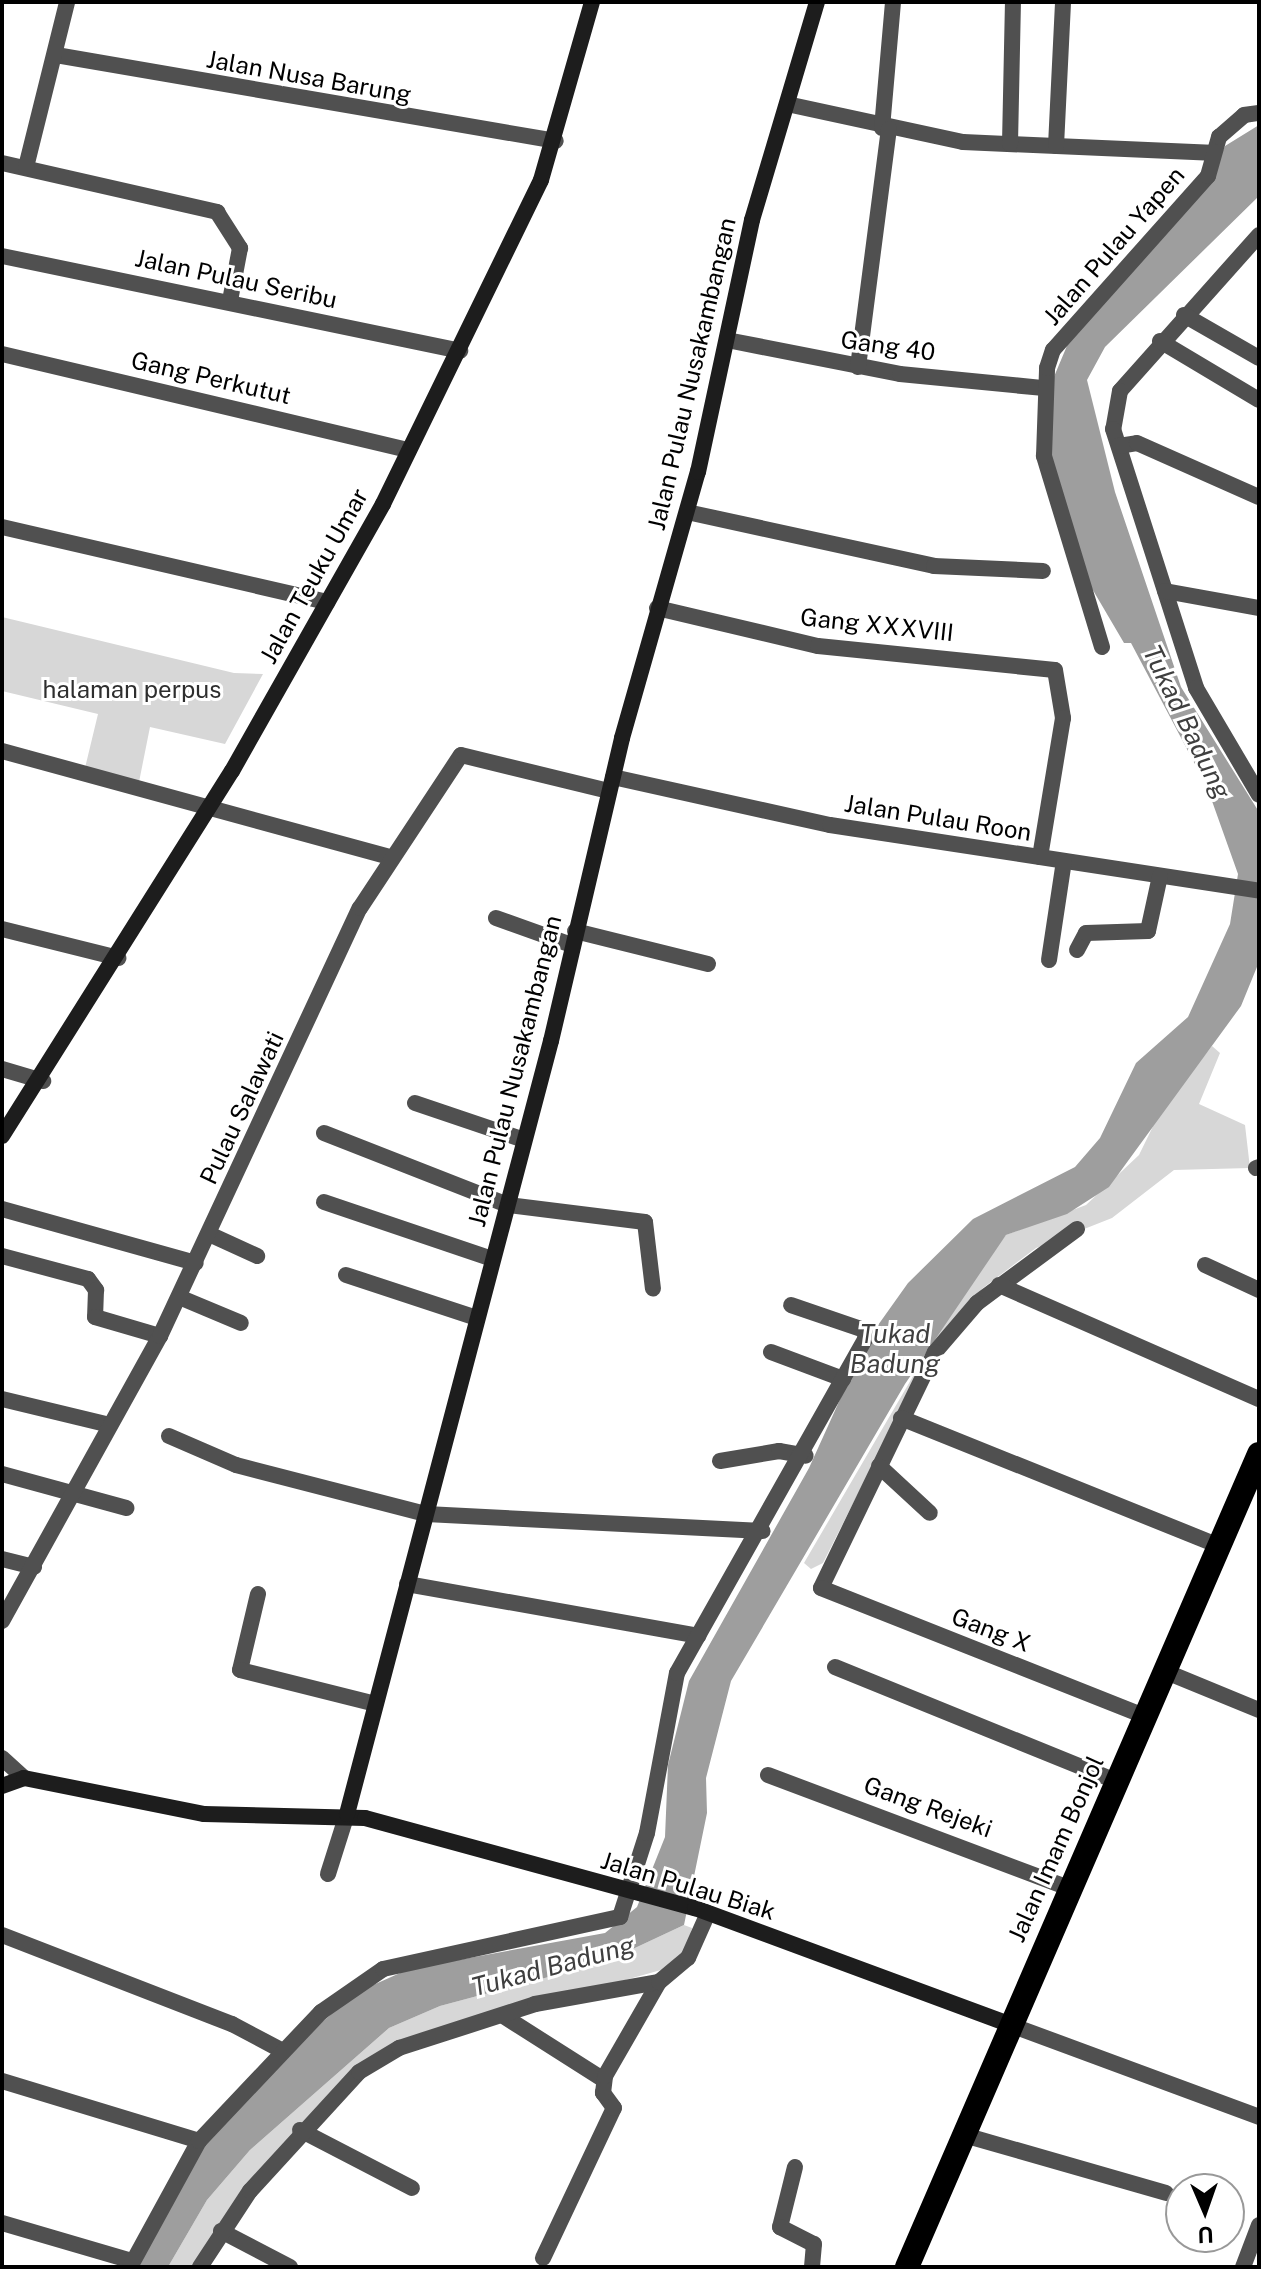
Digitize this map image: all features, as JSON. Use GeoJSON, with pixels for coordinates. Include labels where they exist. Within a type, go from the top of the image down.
{"type":"FeatureCollection","features":[{"type":"Feature","properties":{"kind":"highway","name":"Jalan Imam Bonjol"},"geometry":{"type":"LineString","coordinates":[[907,2267],[1008,2024],[1258,1459]]}},
{"type":"Feature","properties":{"kind":"street"},"geometry":{"type":"LineString","coordinates":[[26,167],[67,2]]}},
{"type":"Feature","properties":{"kind":"street","name":"Jalan Teuku Umar"},"geometry":{"type":"LineString","coordinates":[[2,1136],[43,1081],[210,805],[327,602],[409,450],[460,351],[556,141],[591,2]]}},
{"type":"Feature","properties":{"kind":"street","name":"Jalan Pulau Nusakambangan"},"geometry":{"type":"LineString","coordinates":[[347,1814],[508,1205],[611,784],[657,608],[687,512],[787,104],[817,2]]}},
{"type":"Feature","properties":{"kind":"street"},"geometry":{"type":"LineString","coordinates":[[858,367],[885,129],[893,2]]}},
{"type":"Feature","properties":{"kind":"street"},"geometry":{"type":"LineString","coordinates":[[1010,144],[1013,2]]}},
{"type":"Feature","properties":{"kind":"street"},"geometry":{"type":"LineString","coordinates":[[1056,146],[1063,2]]}},
{"type":"Feature","properties":{"kind":"street","name":"Jalan Nusa Barung"},"geometry":{"type":"LineString","coordinates":[[56,55],[556,141]]}},
{"type":"Feature","properties":{"kind":"street","name":"Jalan Pulau Yapen"},"geometry":{"type":"LineString","coordinates":[[787,104],[885,129],[1010,144],[1211,153]]}},
{"type":"Feature","properties":{"kind":"street","name":"Jalan Pulau Yapen"},"geometry":{"type":"LineString","coordinates":[[1102,647],[1050,486],[1044,388],[1053,350],[1208,176],[1211,153],[1232,123],[1259,113]]}},
{"type":"Feature","properties":{"kind":"street"},"geometry":{"type":"LineString","coordinates":[[2,163],[217,212],[240,248],[230,301]]}},
{"type":"Feature","properties":{"kind":"street"},"geometry":{"type":"LineString","coordinates":[[1259,235],[1160,341],[1115,402],[1119,446],[1196,688],[1259,795]]}},
{"type":"Feature","properties":{"kind":"street","name":"Jalan Pulau Seribu"},"geometry":{"type":"LineString","coordinates":[[2,256],[460,351]]}},
{"type":"Feature","properties":{"kind":"street"},"geometry":{"type":"LineString","coordinates":[[1184,315],[1259,358]]}},
{"type":"Feature","properties":{"kind":"street","name":"Gang 40"},"geometry":{"type":"LineString","coordinates":[[727,340],[858,367],[1044,388]]}},
{"type":"Feature","properties":{"kind":"street"},"geometry":{"type":"LineString","coordinates":[[1160,341],[1259,400]]}},
{"type":"Feature","properties":{"kind":"street","name":"Gang Perkutut"},"geometry":{"type":"LineString","coordinates":[[2,354],[409,450]]}},
{"type":"Feature","properties":{"kind":"street"},"geometry":{"type":"LineString","coordinates":[[1119,446],[1137,443],[1259,497]]}},
{"type":"Feature","properties":{"kind":"street"},"geometry":{"type":"LineString","coordinates":[[687,512],[934,566],[1043,571]]}},
{"type":"Feature","properties":{"kind":"street"},"geometry":{"type":"LineString","coordinates":[[2,527],[327,602]]}},
{"type":"Feature","properties":{"kind":"street"},"geometry":{"type":"LineString","coordinates":[[1165,591],[1259,608]]}},
{"type":"Feature","properties":{"kind":"street","name":"Gang XXXVIII"},"geometry":{"type":"LineString","coordinates":[[657,608],[818,646],[1048,665],[1064,699],[1040,857]]}},
{"type":"Feature","properties":{"kind":"street"},"geometry":{"type":"LineString","coordinates":[[2,751],[210,805],[390,857]]}},
{"type":"Feature","properties":{"kind":"street","name":"Pulau Salawati"},"geometry":{"type":"LineString","coordinates":[[3,1617],[34,1567],[160,1336],[390,857],[467,753],[611,784]]}},
{"type":"Feature","properties":{"kind":"street","name":"Jalan Pulau Roon"},"geometry":{"type":"LineString","coordinates":[[611,784],[830,825],[1160,876],[1212,881],[1259,891]]}},
{"type":"Feature","properties":{"kind":"street"},"geometry":{"type":"LineString","coordinates":[[1049,960],[1064,861]]}},
{"type":"Feature","properties":{"kind":"street"},"geometry":{"type":"LineString","coordinates":[[1077,950],[1086,933],[1148,931],[1160,876]]}},
{"type":"Feature","properties":{"kind":"street"},"geometry":{"type":"LineString","coordinates":[[496,918],[573,938],[708,964]]}},
{"type":"Feature","properties":{"kind":"street"},"geometry":{"type":"LineString","coordinates":[[2,929],[118,958]]}},
{"type":"Feature","properties":{"kind":"street"},"geometry":{"type":"LineString","coordinates":[[2,1069],[43,1081]]}},
{"type":"Feature","properties":{"kind":"street"},"geometry":{"type":"LineString","coordinates":[[415,1103],[524,1140]]}},
{"type":"Feature","properties":{"kind":"street"},"geometry":{"type":"LineString","coordinates":[[324,1133],[508,1205],[645,1222],[653,1289]]}},
{"type":"Feature","properties":{"kind":"street"},"geometry":{"type":"LineString","coordinates":[[324,1202],[492,1259]]}},
{"type":"Feature","properties":{"kind":"street"},"geometry":{"type":"LineString","coordinates":[[2,1209],[196,1263]]}},
{"type":"Feature","properties":{"kind":"street"},"geometry":{"type":"LineString","coordinates":[[930,1513],[879,1466],[935,1352],[999,1285],[1077,1229]]}},
{"type":"Feature","properties":{"kind":"street"},"geometry":{"type":"LineString","coordinates":[[209,1234],[257,1256]]}},
{"type":"Feature","properties":{"kind":"street"},"geometry":{"type":"LineString","coordinates":[[2,1256],[88,1279],[96,1290],[95,1317],[160,1336]]}},
{"type":"Feature","properties":{"kind":"street"},"geometry":{"type":"LineString","coordinates":[[1205,1265],[1259,1290]]}},
{"type":"Feature","properties":{"kind":"street"},"geometry":{"type":"LineString","coordinates":[[346,1275],[477,1318]]}},
{"type":"Feature","properties":{"kind":"street"},"geometry":{"type":"LineString","coordinates":[[999,1285],[1259,1399]]}},
{"type":"Feature","properties":{"kind":"street"},"geometry":{"type":"LineString","coordinates":[[179,1297],[241,1323]]}},
{"type":"Feature","properties":{"kind":"street"},"geometry":{"type":"LineString","coordinates":[[2,2225],[131,2264],[199,2141],[279,2049],[383,1969],[610,1924],[635,1893],[666,1709],[698,1636],[806,1456],[866,1332],[791,1305]]}},
{"type":"Feature","properties":{"kind":"street"},"geometry":{"type":"LineString","coordinates":[[771,1352],[843,1379]]}},
{"type":"Feature","properties":{"kind":"street"},"geometry":{"type":"LineString","coordinates":[[2,1399],[110,1425]]}},
{"type":"Feature","properties":{"kind":"street"},"geometry":{"type":"LineString","coordinates":[[901,1418],[1220,1546]]}},
{"type":"Feature","properties":{"kind":"street"},"geometry":{"type":"LineString","coordinates":[[169,1436],[236,1465],[426,1514],[763,1531]]}},
{"type":"Feature","properties":{"kind":"street"},"geometry":{"type":"LineString","coordinates":[[720,1461],[779,1451],[806,1456]]}},
{"type":"Feature","properties":{"kind":"street","name":"Gang X"},"geometry":{"type":"LineString","coordinates":[[879,1466],[821,1588],[1145,1716]]}},
{"type":"Feature","properties":{"kind":"street"},"geometry":{"type":"LineString","coordinates":[[2,1474],[74,1491],[126,1508]]}},
{"type":"Feature","properties":{"kind":"street"},"geometry":{"type":"LineString","coordinates":[[2,1559],[34,1567]]}},
{"type":"Feature","properties":{"kind":"street"},"geometry":{"type":"LineString","coordinates":[[407,1584],[698,1636]]}},
{"type":"Feature","properties":{"kind":"street"},"geometry":{"type":"LineString","coordinates":[[258,1594],[240,1668],[247,1673],[375,1704]]}},
{"type":"Feature","properties":{"kind":"street"},"geometry":{"type":"LineString","coordinates":[[835,1667],[1116,1781]]}},
{"type":"Feature","properties":{"kind":"street"},"geometry":{"type":"LineString","coordinates":[[1164,1671],[1259,1710]]}},
{"type":"Feature","properties":{"kind":"street"},"geometry":{"type":"LineString","coordinates":[[2,1758],[24,1778],[204,1814],[347,1814],[328,1874]]}},
{"type":"Feature","properties":{"kind":"street","name":"Gang Rejeki"},"geometry":{"type":"LineString","coordinates":[[768,1775],[1069,1888]]}},
{"type":"Feature","properties":{"kind":"street"},"geometry":{"type":"LineString","coordinates":[[2,1786],[24,1778]]}},
{"type":"Feature","properties":{"kind":"street","name":"Jalan Pulau Biak"},"geometry":{"type":"LineString","coordinates":[[347,1814],[702,1910],[1008,2024]]}},
{"type":"Feature","properties":{"kind":"street"},"geometry":{"type":"LineString","coordinates":[[604,2080],[659,1982],[688,1958],[702,1910]]}},
{"type":"Feature","properties":{"kind":"street"},"geometry":{"type":"LineString","coordinates":[[2,1935],[279,2049]]}},
{"type":"Feature","properties":{"kind":"street"},"geometry":{"type":"LineString","coordinates":[[206,2265],[221,2231],[300,2130],[359,2072],[399,2048],[505,2017],[659,1982]]}},
{"type":"Feature","properties":{"kind":"street"},"geometry":{"type":"LineString","coordinates":[[505,2017],[604,2080],[614,2108],[543,2258]]}},
{"type":"Feature","properties":{"kind":"street"},"geometry":{"type":"LineString","coordinates":[[1008,2024],[1259,2117]]}},
{"type":"Feature","properties":{"kind":"street"},"geometry":{"type":"LineString","coordinates":[[2,2081],[199,2141]]}},
{"type":"Feature","properties":{"kind":"street"},"geometry":{"type":"LineString","coordinates":[[300,2130],[412,2188]]}},
{"type":"Feature","properties":{"kind":"street"},"geometry":{"type":"LineString","coordinates":[[964,2135],[1165,2193]]}},
{"type":"Feature","properties":{"kind":"street"},"geometry":{"type":"LineString","coordinates":[[795,2167],[780,2227],[814,2244],[812,2267]]}},
{"type":"Feature","properties":{"kind":"street"},"geometry":{"type":"LineString","coordinates":[[1243,2267],[1259,2225]]}},
{"type":"Feature","properties":{"kind":"street"},"geometry":{"type":"LineString","coordinates":[[221,2231],[290,2267]]}},
{"type":"Feature","properties":{"kind":"green space","name":"halaman perpus"},"geometry":{"type":"Polygon","coordinates":[[[2,617],[234,673],[263,674],[225,744],[150,727],[139,782],[85,768],[98,714],[2,691],[2,617]]]}},
{"type":"Feature","properties":{"kind":"green space"},"geometry":{"type":"Polygon","coordinates":[[[1212,1046],[1220,1053],[1199,1104],[1245,1125],[1250,1168],[1174,1170],[1112,1218],[1036,1248],[983,1288],[919,1372],[823,1563],[811,1569],[804,1563],[968,1282],[1006,1235],[1086,1205],[1139,1155],[1161,1110],[1212,1046]]]}},
{"type":"Feature","properties":{"kind":"green space"},"geometry":{"type":"Polygon","coordinates":[[[684,1925],[692,1928],[688,1947],[668,1968],[408,2041],[336,2087],[194,2267],[168,2267],[207,2200],[250,2150],[389,2028],[440,2006],[605,1962],[684,1925]]]}},
{"type":"Feature","properties":{"kind":"water","name":"Tukad Badung"},"geometry":{"type":"Polygon","coordinates":[[[1259,125],[1259,196],[1105,347],[1087,380],[1115,492],[1181,687],[1259,812],[1259,962],[1241,1006],[1109,1187],[1067,1214],[1006,1235],[905,1384],[731,1681],[706,1778],[707,1813],[684,1925],[605,1962],[440,2006],[389,2028],[250,2150],[207,2200],[168,2267],[133,2267],[179,2178],[243,2094],[353,1994],[409,1969],[605,1933],[637,1907],[665,1837],[668,1765],[689,1681],[809,1468],[866,1342],[908,1283],[973,1219],[1075,1167],[1100,1138],[1136,1063],[1188,1017],[1230,924],[1238,874],[1207,787],[1131,643],[1124,643],[1087,580],[1050,451],[1048,391],[1069,341],[1207,184],[1225,146],[1259,125]]]}}]}
